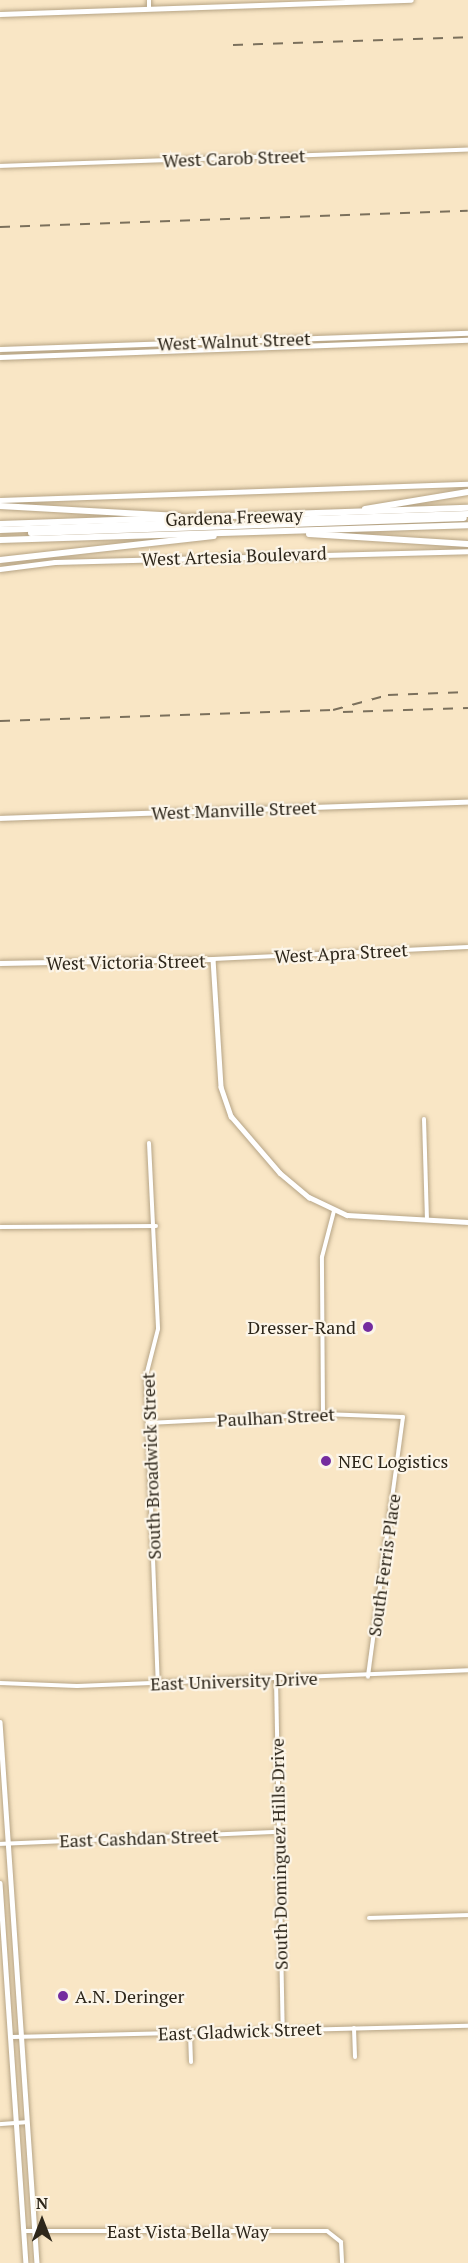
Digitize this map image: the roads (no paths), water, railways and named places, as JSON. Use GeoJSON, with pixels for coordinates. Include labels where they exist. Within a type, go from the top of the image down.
{"type":"FeatureCollection","features":[{"type":"Feature","properties":{"kind":"highway"},"geometry":{"type":"LineString","coordinates":[[354,512],[468,492]]}},
{"type":"Feature","properties":{"kind":"highway"},"geometry":{"type":"LineString","coordinates":[[0,506],[237,518]]}},
{"type":"Feature","properties":{"kind":"highway","name":"Gardena Freeway"},"geometry":{"type":"LineString","coordinates":[[0,524],[237,518],[468,508]]}},
{"type":"Feature","properties":{"kind":"highway"},"geometry":{"type":"LineString","coordinates":[[0,532],[468,516]]}},
{"type":"Feature","properties":{"kind":"highway","name":"Gardena Freeway"},"geometry":{"type":"LineString","coordinates":[[0,540],[468,525]]}},
{"type":"Feature","properties":{"kind":"highway"},"geometry":{"type":"LineString","coordinates":[[0,560],[238,532]]}},
{"type":"Feature","properties":{"kind":"highway"},"geometry":{"type":"LineString","coordinates":[[275,532],[468,544]]}},
{"type":"Feature","properties":{"kind":"street"},"geometry":{"type":"LineString","coordinates":[[149,0],[149,9]]}},
{"type":"Feature","properties":{"kind":"street"},"geometry":{"type":"LineString","coordinates":[[0,14],[411,0]]}},
{"type":"Feature","properties":{"kind":"street","name":"West Carob Street"},"geometry":{"type":"LineString","coordinates":[[0,166],[468,150]]}},
{"type":"Feature","properties":{"kind":"street","name":"West Walnut Street"},"geometry":{"type":"LineString","coordinates":[[0,349],[468,333]]}},
{"type":"Feature","properties":{"kind":"street"},"geometry":{"type":"LineString","coordinates":[[335,337],[335,345]]}},
{"type":"Feature","properties":{"kind":"street","name":"West Walnut Street"},"geometry":{"type":"LineString","coordinates":[[0,357],[468,340]]}},
{"type":"Feature","properties":{"kind":"street"},"geometry":{"type":"LineString","coordinates":[[239,341],[240,348]]}},
{"type":"Feature","properties":{"kind":"street"},"geometry":{"type":"LineString","coordinates":[[86,346],[86,354]]}},
{"type":"Feature","properties":{"kind":"street"},"geometry":{"type":"LineString","coordinates":[[65,347],[65,355]]}},
{"type":"Feature","properties":{"kind":"street"},"geometry":{"type":"LineString","coordinates":[[43,348],[43,355]]}},
{"type":"Feature","properties":{"kind":"street"},"geometry":{"type":"LineString","coordinates":[[18,349],[18,356]]}},
{"type":"Feature","properties":{"kind":"street"},"geometry":{"type":"LineString","coordinates":[[0,500],[468,484]]}},
{"type":"Feature","properties":{"kind":"street","name":"West Artesia Boulevard"},"geometry":{"type":"LineString","coordinates":[[0,569],[74,561],[468,551]]}},
{"type":"Feature","properties":{"kind":"street","name":"West Manville Street"},"geometry":{"type":"LineString","coordinates":[[0,818],[468,802]]}},
{"type":"Feature","properties":{"kind":"street","name":"West Apra Street"},"geometry":{"type":"LineString","coordinates":[[213,958],[468,947]]}},
{"type":"Feature","properties":{"kind":"street","name":"West Victoria Street"},"geometry":{"type":"LineString","coordinates":[[0,963],[213,958],[220,1083],[231,1116],[280,1173],[334,1211],[360,1217],[427,1218],[468,1222]]}},
{"type":"Feature","properties":{"kind":"street"},"geometry":{"type":"LineString","coordinates":[[424,1119],[427,1218]]}},
{"type":"Feature","properties":{"kind":"street","name":"South Broadwick Street"},"geometry":{"type":"LineString","coordinates":[[149,1143],[156,1226],[158,1329],[146,1376],[158,1683]]}},
{"type":"Feature","properties":{"kind":"street"},"geometry":{"type":"LineString","coordinates":[[322,1414],[322,1257],[334,1211]]}},
{"type":"Feature","properties":{"kind":"street"},"geometry":{"type":"LineString","coordinates":[[0,1227],[156,1226]]}},
{"type":"Feature","properties":{"kind":"street","name":"Paulhan Street"},"geometry":{"type":"LineString","coordinates":[[148,1423],[322,1414],[403,1417]]}},
{"type":"Feature","properties":{"kind":"street","name":"South Ferris Place"},"geometry":{"type":"LineString","coordinates":[[368,1677],[403,1417]]}},
{"type":"Feature","properties":{"kind":"street","name":"East University Drive"},"geometry":{"type":"LineString","coordinates":[[0,1683],[158,1683],[368,1677],[468,1670]]}},
{"type":"Feature","properties":{"kind":"street","name":"South Dominguez Hills Drive"},"geometry":{"type":"LineString","coordinates":[[276,1679],[277,1832],[284,2028]]}},
{"type":"Feature","properties":{"kind":"street"},"geometry":{"type":"LineString","coordinates":[[0,1722],[37,2263]]}},
{"type":"Feature","properties":{"kind":"street","name":"East Cashdan Street"},"geometry":{"type":"LineString","coordinates":[[0,1844],[277,1832]]}},
{"type":"Feature","properties":{"kind":"street"},"geometry":{"type":"LineString","coordinates":[[0,1883],[26,2263]]}},
{"type":"Feature","properties":{"kind":"street"},"geometry":{"type":"LineString","coordinates":[[369,1918],[468,1915]]}},
{"type":"Feature","properties":{"kind":"street","name":"East Gladwick Street"},"geometry":{"type":"LineString","coordinates":[[12,2037],[190,2033],[284,2028],[468,2026]]}},
{"type":"Feature","properties":{"kind":"street"},"geometry":{"type":"LineString","coordinates":[[354,2028],[355,2057]]}},
{"type":"Feature","properties":{"kind":"street"},"geometry":{"type":"LineString","coordinates":[[190,2033],[191,2062]]}},
{"type":"Feature","properties":{"kind":"street"},"geometry":{"type":"LineString","coordinates":[[0,2124],[27,2122]]}},
{"type":"Feature","properties":{"kind":"street","name":"East Vista Bella Way"},"geometry":{"type":"LineString","coordinates":[[24,2231],[327,2231],[339,2237],[342,2263]]}},
{"type":"Feature","properties":{"kind":"railway"},"geometry":{"type":"LineString","coordinates":[[233,45],[468,37]]}},
{"type":"Feature","properties":{"kind":"railway"},"geometry":{"type":"LineString","coordinates":[[0,227],[468,211]]}},
{"type":"Feature","properties":{"kind":"railway"},"geometry":{"type":"LineString","coordinates":[[0,721],[333,710],[388,695],[468,692]]}},
{"type":"Feature","properties":{"kind":"railway"},"geometry":{"type":"LineString","coordinates":[[343,712],[468,708]]}},
{"type":"Feature","properties":{"kind":"place","name":"Dresser-Rand"},"geometry":{"type":"Point","coordinates":[368,1327]}},
{"type":"Feature","properties":{"kind":"place","name":"NEC Logistics"},"geometry":{"type":"Point","coordinates":[326,1461]}},
{"type":"Feature","properties":{"kind":"place","name":"A.N. Deringer"},"geometry":{"type":"Point","coordinates":[63,1996]}}]}
